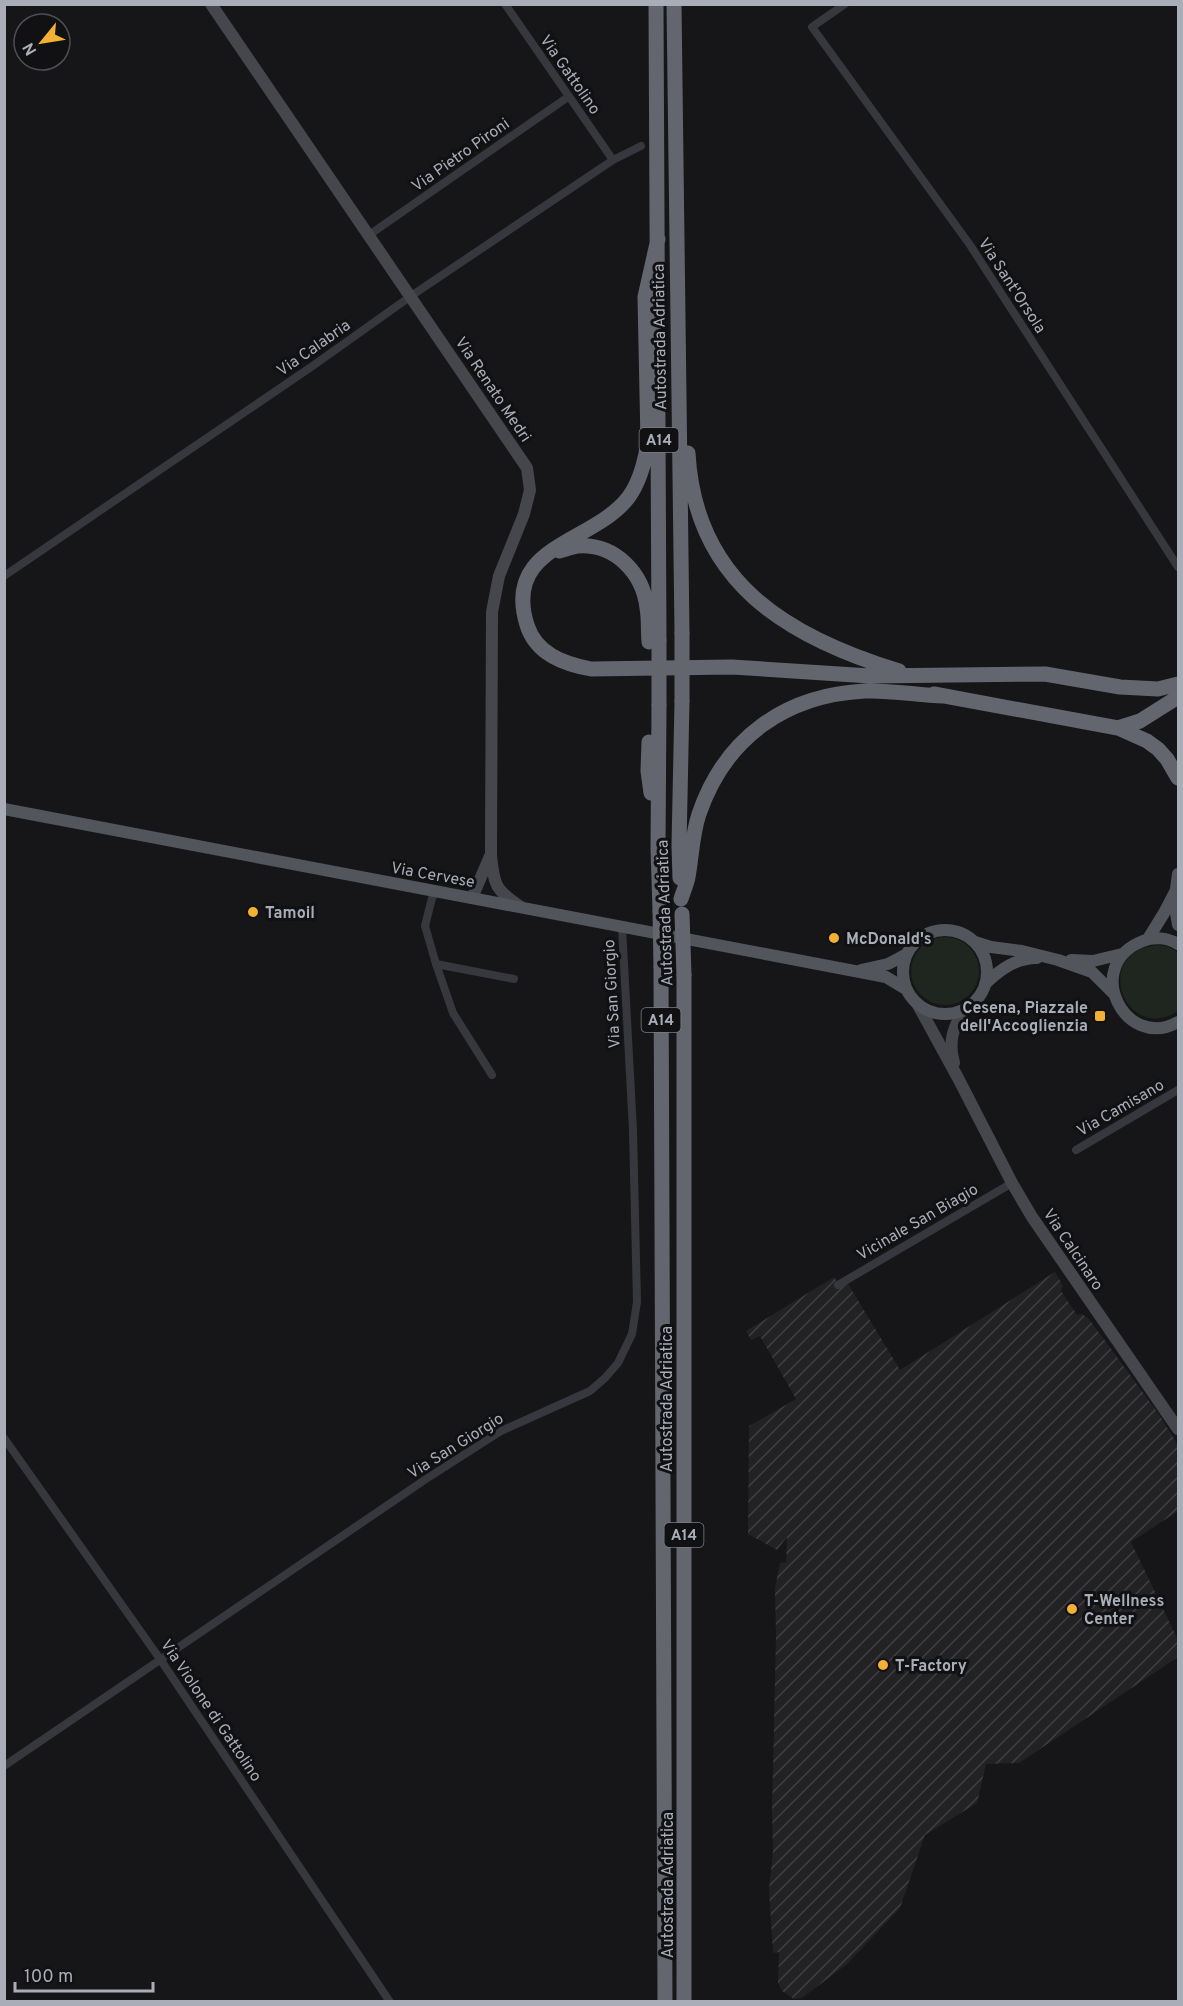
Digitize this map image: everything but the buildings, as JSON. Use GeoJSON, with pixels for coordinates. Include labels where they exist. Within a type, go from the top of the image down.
{"type":"FeatureCollection","features":[{"type":"Feature","properties":{"kind":"highway","name":"Autostrada Adriatica"},"geometry":{"type":"LineString","coordinates":[[656,4],[658,239],[654,704],[661,967],[664,2001]]}},
{"type":"Feature","properties":{"kind":"highway","name":"Autostrada Adriatica"},"geometry":{"type":"LineString","coordinates":[[674,4],[682,633],[679,846],[684,975],[684,2001]]}},
{"type":"Feature","properties":{"kind":"highway"},"geometry":{"type":"LineString","coordinates":[[658,239],[645,297],[648,442],[645,465],[628,497],[609,516],[571,537],[547,554],[535,566],[524,583],[523,613],[529,632],[541,649],[573,666],[591,669],[732,667],[870,676],[1045,674],[1120,687],[1158,689],[1179,684]]}},
{"type":"Feature","properties":{"kind":"highway"},"geometry":{"type":"LineString","coordinates":[[677,358],[684,380],[689,469],[696,504],[710,539],[729,573],[758,601],[788,624],[826,645],[860,659],[914,676]]}},
{"type":"Feature","properties":{"kind":"highway"},"geometry":{"type":"LineString","coordinates":[[547,554],[577,546],[593,547],[607,550],[625,562],[634,573],[644,593],[654,641]]}},
{"type":"Feature","properties":{"kind":"highway"},"geometry":{"type":"LineString","coordinates":[[870,676],[943,696],[1118,728],[1147,741],[1158,749],[1179,778]]}},
{"type":"Feature","properties":{"kind":"highway"},"geometry":{"type":"LineString","coordinates":[[681,906],[696,824],[710,788],[726,760],[745,738],[766,721],[798,705],[831,696],[865,691],[943,696]]}},
{"type":"Feature","properties":{"kind":"highway"},"geometry":{"type":"LineString","coordinates":[[1118,728],[1140,722],[1179,697]]}},
{"type":"Feature","properties":{"kind":"main road","name":"Via Cervese"},"geometry":{"type":"LineString","coordinates":[[4,809],[886,977],[906,989]]}},
{"type":"Feature","properties":{"kind":"main road"},"geometry":{"type":"LineString","coordinates":[[1179,874],[1176,890],[1176,916],[1179,925]]}},
{"type":"Feature","properties":{"kind":"main road"},"geometry":{"type":"LineString","coordinates":[[1148,939],[1176,890]]}},
{"type":"Feature","properties":{"kind":"main road"},"geometry":{"type":"LineString","coordinates":[[986,983],[986,961],[982,951],[966,934],[943,929],[931,931],[920,937],[905,955],[903,978],[906,989],[918,1005],[928,1011],[952,1014],[964,1010],[978,999],[986,983],[998,972],[1017,961],[1027,958],[1093,961],[1122,954]]}},
{"type":"Feature","properties":{"kind":"main road"},"geometry":{"type":"LineString","coordinates":[[1113,994],[1112,980],[1115,966],[1122,954],[1134,944],[1148,939],[1161,938],[1179,944]]}},
{"type":"Feature","properties":{"kind":"main road"},"geometry":{"type":"LineString","coordinates":[[975,942],[990,947],[1022,951],[1092,972],[1113,994],[1127,1016],[1136,1023],[1158,1028],[1177,1024]]}},
{"type":"Feature","properties":{"kind":"main road","name":"Via Cervese"},"geometry":{"type":"LineString","coordinates":[[855,971],[888,964],[905,955]]}},
{"type":"Feature","properties":{"kind":"street","name":"Via Renato Medri"},"geometry":{"type":"LineString","coordinates":[[211,4],[527,468],[530,490],[524,514],[499,576],[492,612],[491,855],[497,887],[521,907]]}},
{"type":"Feature","properties":{"kind":"street","name":"Via Gattolino"},"geometry":{"type":"LineString","coordinates":[[505,4],[613,160]]}},
{"type":"Feature","properties":{"kind":"street","name":"Via Sant'Orsola"},"geometry":{"type":"LineString","coordinates":[[844,4],[812,27],[970,245],[1179,567]]}},
{"type":"Feature","properties":{"kind":"street","name":"Via Pietro Pironi"},"geometry":{"type":"LineString","coordinates":[[369,235],[568,97]]}},
{"type":"Feature","properties":{"kind":"street","name":"Via Calabria"},"geometry":{"type":"LineString","coordinates":[[4,576],[314,365],[411,296],[613,160],[641,146]]}},
{"type":"Feature","properties":{"kind":"street","name":"Via Renato Medri"},"geometry":{"type":"LineString","coordinates":[[472,898],[491,855]]}},
{"type":"Feature","properties":{"kind":"street"},"geometry":{"type":"LineString","coordinates":[[437,891],[432,898],[425,926],[436,964],[453,1012],[492,1075]]}},
{"type":"Feature","properties":{"kind":"street","name":"Via San Giorgio"},"geometry":{"type":"LineString","coordinates":[[4,1766],[426,1479],[501,1431],[590,1391],[618,1363],[632,1334],[637,1302],[633,1130],[622,927]]}},
{"type":"Feature","properties":{"kind":"street"},"geometry":{"type":"LineString","coordinates":[[436,964],[514,979]]}},
{"type":"Feature","properties":{"kind":"street","name":"Via Calcinaro"},"geometry":{"type":"LineString","coordinates":[[918,1005],[1012,1184],[1038,1226],[1179,1429]]}},
{"type":"Feature","properties":{"kind":"street","name":"Via Calcinaro"},"geometry":{"type":"LineString","coordinates":[[958,1078],[951,1054],[951,1038],[955,1024],[964,1010]]}},
{"type":"Feature","properties":{"kind":"street","name":"Via Camisano"},"geometry":{"type":"LineString","coordinates":[[1076,1150],[1179,1090]]}},
{"type":"Feature","properties":{"kind":"street","name":"Vicinale San Biagio"},"geometry":{"type":"LineString","coordinates":[[838,1285],[1012,1184]]}},
{"type":"Feature","properties":{"kind":"street","name":"Via Violone di Gattolino"},"geometry":{"type":"LineString","coordinates":[[4,1438],[160,1659],[390,2001]]}},
{"type":"Feature","properties":{"kind":"shaded area"},"geometry":{"type":"Polygon","coordinates":[[[945,937],[958,940],[969,947],[976,958],[979,971],[976,984],[969,995],[958,1002],[945,1005],[932,1002],[921,995],[914,984],[911,971],[914,958],[921,947],[932,940],[945,937]]]}},
{"type":"Feature","properties":{"kind":"shaded area"},"geometry":{"type":"Polygon","coordinates":[[[1158,945],[1178,952],[1178,1011],[1159,1018],[1143,1016],[1131,1007],[1123,993],[1120,978],[1125,963],[1137,951],[1158,945]]]}},
{"type":"Feature","properties":{"kind":"shaded area"},"geometry":{"type":"Polygon","coordinates":[[[1055,1272],[1063,1286],[1061,1291],[1077,1315],[1082,1314],[1089,1319],[1158,1413],[1178,1445],[1178,1511],[1131,1542],[1178,1640],[1178,1657],[1019,1763],[986,1764],[977,1803],[925,1835],[900,1908],[847,1964],[802,1998],[794,1999],[782,1991],[778,1983],[779,1952],[773,1953],[769,1890],[773,1851],[775,1588],[780,1563],[786,1562],[787,1537],[777,1550],[748,1534],[749,1426],[796,1399],[760,1336],[751,1340],[746,1331],[834,1277],[841,1287],[847,1282],[900,1370],[1055,1272]]]}},
{"type":"Feature","properties":{"kind":"place","name":"Tamoil"},"geometry":{"type":"Point","coordinates":[253,912]}},
{"type":"Feature","properties":{"kind":"place","name":"McDonald's"},"geometry":{"type":"Point","coordinates":[834,938]}},
{"type":"Feature","properties":{"kind":"place","name":"Cesena, Piazzale dell'Accoglienzia"},"geometry":{"type":"Point","coordinates":[1100,1016]}},
{"type":"Feature","properties":{"kind":"place","name":"T-Wellness Center"},"geometry":{"type":"Point","coordinates":[1072,1609]}},
{"type":"Feature","properties":{"kind":"place","name":"T-Factory"},"geometry":{"type":"Point","coordinates":[883,1665]}}]}
